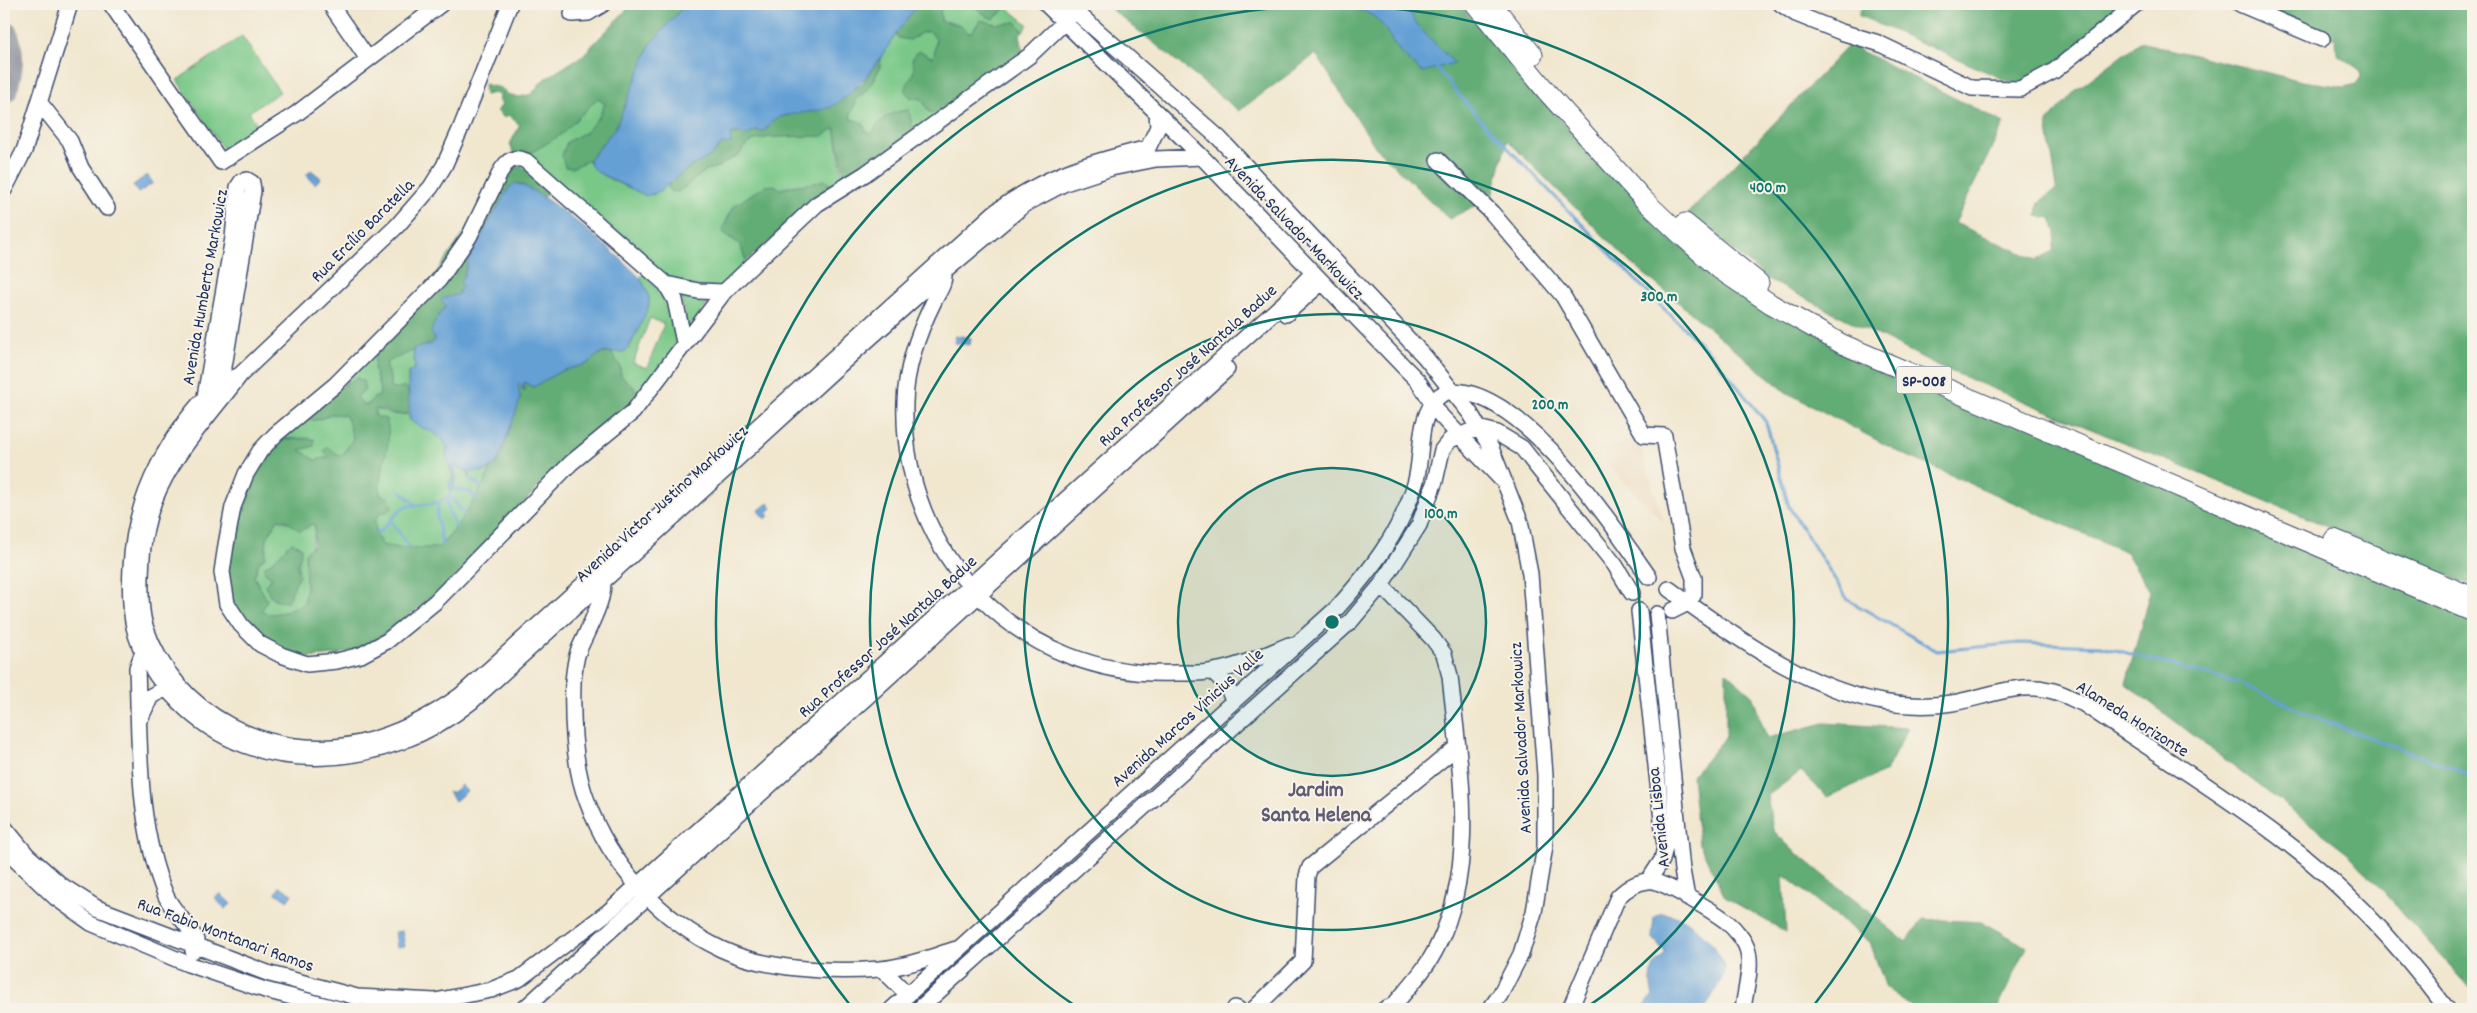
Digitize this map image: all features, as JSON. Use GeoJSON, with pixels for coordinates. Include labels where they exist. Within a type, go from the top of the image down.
{"type":"FeatureCollection","features":[{"type":"Feature","properties":{"kind":"main road","name":"SP-008"},"geometry":{"type":"LineString","coordinates":[[1475,4],[1547,92],[1644,200],[1719,269],[1771,304],[1842,344],[2473,612]]}},
{"type":"Feature","properties":{"kind":"main road","name":"SP-008"},"geometry":{"type":"LineString","coordinates":[[1492,4],[1589,124],[1652,196],[1765,287],[1830,325],[1896,356],[2473,598]]}},
{"type":"Feature","properties":{"kind":"street"},"geometry":{"type":"LineString","coordinates":[[4,190],[24,151],[70,4]]}},
{"type":"Feature","properties":{"kind":"street"},"geometry":{"type":"LineString","coordinates":[[110,4],[221,162],[296,114],[442,4]]}},
{"type":"Feature","properties":{"kind":"street"},"geometry":{"type":"LineString","coordinates":[[330,4],[368,59]]}},
{"type":"Feature","properties":{"kind":"street","name":"Rua Ercílio Baratella"},"geometry":{"type":"LineString","coordinates":[[240,375],[397,226],[431,188],[444,166],[460,130],[510,4]]}},
{"type":"Feature","properties":{"kind":"street"},"geometry":{"type":"LineString","coordinates":[[572,14],[588,13],[603,4]]}},
{"type":"Feature","properties":{"kind":"street","name":"Avenida Salvador Markowicz"},"geometry":{"type":"LineString","coordinates":[[1046,4],[1202,157],[1406,369],[1441,416],[1507,486]]}},
{"type":"Feature","properties":{"kind":"street"},"geometry":{"type":"LineString","coordinates":[[1781,4],[1796,14],[1841,32],[1878,43],[1972,88],[2020,89],[2054,71],[2136,4]]}},
{"type":"Feature","properties":{"kind":"street"},"geometry":{"type":"LineString","coordinates":[[2240,4],[2322,39]]}},
{"type":"Feature","properties":{"kind":"street"},"geometry":{"type":"LineString","coordinates":[[684,342],[675,300],[666,284],[526,161],[516,159],[507,161],[469,237],[439,280],[335,384],[276,434],[260,451],[246,474],[234,507],[222,572],[227,604],[242,625],[260,644],[281,655],[307,664],[337,661],[361,655],[387,641],[434,602],[571,463],[633,412],[684,342],[724,292],[816,204],[865,174],[1028,56],[1063,22],[1071,8]]}},
{"type":"Feature","properties":{"kind":"street","name":"Avenida Salvador Markowicz"},"geometry":{"type":"LineString","coordinates":[[1071,8],[1219,138],[1425,357],[1453,390],[1491,448],[1507,486],[1520,521],[1530,574],[1545,775],[1546,846],[1534,912],[1521,954],[1500,995],[1490,1009]]}},
{"type":"Feature","properties":{"kind":"street"},"geometry":{"type":"LineString","coordinates":[[39,102],[70,141],[81,168],[107,208]]}},
{"type":"Feature","properties":{"kind":"street"},"geometry":{"type":"LineString","coordinates":[[1152,154],[1158,127],[1157,113]]}},
{"type":"Feature","properties":{"kind":"street","name":"Avenida Victor Justino Markowicz"},"geometry":{"type":"LineString","coordinates":[[148,649],[171,686],[210,715],[252,736],[298,745],[328,746],[366,741],[436,714],[599,576],[941,267],[994,212],[1038,184],[1060,173],[1097,160],[1152,154],[1202,157]]}},
{"type":"Feature","properties":{"kind":"street"},"geometry":{"type":"LineString","coordinates":[[1438,160],[1492,213],[1557,290],[1644,435],[1664,436],[1683,548],[1694,578],[1694,594],[1688,603],[1664,612]]}},
{"type":"Feature","properties":{"kind":"street","name":"Avenida Humberto Markowicz"},"geometry":{"type":"LineString","coordinates":[[203,422],[204,400],[231,247],[238,188],[242,182],[247,180],[252,183],[253,191],[220,385],[220,403]]}},
{"type":"Feature","properties":{"kind":"street"},"geometry":{"type":"LineString","coordinates":[[941,267],[942,287],[918,336],[907,378],[905,403],[909,456],[917,495],[953,566],[974,592],[1015,628],[1052,650],[1108,669],[1153,674],[1213,672],[1252,660],[1297,642]]}},
{"type":"Feature","properties":{"kind":"street","name":"Rua Professor José Nantala Badue"},"geometry":{"type":"LineString","coordinates":[[524,1009],[648,898],[1285,302],[1317,278]]}},
{"type":"Feature","properties":{"kind":"street"},"geometry":{"type":"LineString","coordinates":[[666,284],[698,291],[724,292]]}},
{"type":"Feature","properties":{"kind":"street"},"geometry":{"type":"LineString","coordinates":[[1357,318],[1370,318],[1374,310],[1374,304]]}},
{"type":"Feature","properties":{"kind":"street"},"geometry":{"type":"LineString","coordinates":[[1406,369],[1416,389],[1425,419]]}},
{"type":"Feature","properties":{"kind":"street"},"geometry":{"type":"LineString","coordinates":[[148,649],[132,619],[131,588],[133,535],[146,489],[165,452],[204,400],[220,385],[240,375]]}},
{"type":"Feature","properties":{"kind":"street"},"geometry":{"type":"LineString","coordinates":[[188,964],[195,946],[193,934],[167,899],[153,863],[143,817],[137,668],[148,649],[142,601],[146,528],[152,507],[171,465],[240,375]]}},
{"type":"Feature","properties":{"kind":"street"},"geometry":{"type":"LineString","coordinates":[[1433,403],[1441,394],[1453,390],[1474,394],[1492,400],[1522,421],[1581,485],[1649,577],[1660,580],[1669,589],[1670,600],[1664,612]]}},
{"type":"Feature","properties":{"kind":"street","name":"Avenida Marcos Vinicius Valle"},"geometry":{"type":"LineString","coordinates":[[892,1009],[1297,642],[1337,608],[1374,564],[1401,520],[1415,484],[1425,419],[1433,403]]}},
{"type":"Feature","properties":{"kind":"street"},"geometry":{"type":"LineString","coordinates":[[919,1009],[1350,621],[1381,585],[1419,526],[1435,481],[1442,450],[1450,440],[1478,428],[1497,433],[1522,448],[1615,565],[1632,593]]}},
{"type":"Feature","properties":{"kind":"street"},"geometry":{"type":"LineString","coordinates":[[599,576],[600,603],[586,630],[576,661],[573,682],[576,754],[590,808],[608,846],[637,886],[664,915],[721,949],[773,965],[827,970],[882,969],[960,948]]}},
{"type":"Feature","properties":{"kind":"street"},"geometry":{"type":"LineString","coordinates":[[1649,577],[1638,582],[1632,593],[1632,600],[1639,611],[1644,614],[1701,612]]}},
{"type":"Feature","properties":{"kind":"street"},"geometry":{"type":"LineString","coordinates":[[1381,585],[1433,639],[1444,654],[1450,676],[1464,836],[1459,882],[1448,921],[1436,948],[1394,1005],[1385,1009]]}},
{"type":"Feature","properties":{"kind":"street","name":"Alameda Horizonte"},"geometry":{"type":"LineString","coordinates":[[1669,589],[1701,612],[1784,665],[1830,688],[1871,701],[1912,706],[1951,704],[2027,688],[2048,690],[2084,704],[2286,842],[2373,921],[2411,961],[2447,1009]]}},
{"type":"Feature","properties":{"kind":"street","name":"Rua Professor José Nantala Badue"},"geometry":{"type":"LineString","coordinates":[[467,1002],[519,979],[608,912],[974,592]]}},
{"type":"Feature","properties":{"kind":"street"},"geometry":{"type":"LineString","coordinates":[[1337,608],[1350,621]]}},
{"type":"Feature","properties":{"kind":"street","name":"Avenida Lisboa"},"geometry":{"type":"LineString","coordinates":[[1639,611],[1651,734],[1665,847],[1662,860],[1649,880]]}},
{"type":"Feature","properties":{"kind":"street","name":"Avenida Lisboa"},"geometry":{"type":"LineString","coordinates":[[1664,612],[1668,734],[1682,870],[1687,898]]}},
{"type":"Feature","properties":{"kind":"street"},"geometry":{"type":"LineString","coordinates":[[1213,672],[1226,684],[1233,700]]}},
{"type":"Feature","properties":{"kind":"street"},"geometry":{"type":"LineString","coordinates":[[139,728],[141,714],[148,700],[171,686]]}},
{"type":"Feature","properties":{"kind":"street"},"geometry":{"type":"LineString","coordinates":[[1651,734],[1657,736],[1668,734]]}},
{"type":"Feature","properties":{"kind":"street"},"geometry":{"type":"LineString","coordinates":[[1254,1009],[1303,961],[1307,876],[1314,862],[1457,747]]}},
{"type":"Feature","properties":{"kind":"street","name":"Rua Fabio Montanari Ramos"},"geometry":{"type":"LineString","coordinates":[[4,827],[27,855],[61,885],[97,908],[195,946],[270,974],[357,997],[467,1002]]}},
{"type":"Feature","properties":{"kind":"street","name":"Rua Fabio Montanari Ramos"},"geometry":{"type":"LineString","coordinates":[[4,849],[56,898],[91,922],[188,964],[265,990],[339,1009]]}},
{"type":"Feature","properties":{"kind":"street"},"geometry":{"type":"LineString","coordinates":[[1570,1009],[1618,897],[1628,888],[1649,880],[1665,884],[1725,921],[1739,934],[1748,951],[1743,1009]]}},
{"type":"Feature","properties":{"kind":"street"},"geometry":{"type":"LineString","coordinates":[[882,969],[908,994]]}},
{"type":"Feature","properties":{"kind":"street"},"geometry":{"type":"LineString","coordinates":[[519,979],[536,998]]}},
{"type":"Feature","properties":{"kind":"shaded area"},"geometry":{"type":"Polygon","coordinates":[[[1638,438],[1664,523],[1608,465],[1603,449],[1638,438]]]}},
{"type":"Feature","properties":{"kind":"green space"},"geometry":{"type":"Polygon","coordinates":[[[632,4],[686,4],[651,43],[616,127],[589,160],[572,168],[565,167],[562,156],[567,142],[586,132],[599,117],[605,104],[598,98],[562,134],[529,154],[514,155],[510,144],[520,125],[508,115],[504,118],[497,111],[502,105],[498,101],[501,95],[495,93],[485,95],[484,84],[501,88],[509,95],[520,97],[532,94],[542,81],[583,55],[632,4]]]}},
{"type":"Feature","properties":{"kind":"green space"},"geometry":{"type":"Polygon","coordinates":[[[919,4],[940,4],[941,21],[961,25],[968,33],[972,32],[981,20],[997,24],[1016,22],[1023,31],[1020,34],[1023,52],[943,113],[929,112],[922,99],[910,97],[905,91],[913,73],[914,65],[912,60],[915,54],[920,51],[931,57],[934,56],[936,39],[930,31],[921,33],[910,40],[899,38],[895,35],[919,4]]]}},
{"type":"Feature","properties":{"kind":"green space"},"geometry":{"type":"Polygon","coordinates":[[[940,4],[971,4],[988,17],[999,15],[1007,7],[1028,25],[1023,31],[1016,22],[997,25],[979,21],[972,32],[968,33],[956,23],[941,21],[940,4]]]}},
{"type":"Feature","properties":{"kind":"green space"},"geometry":{"type":"Polygon","coordinates":[[[971,4],[1005,4],[1007,7],[993,19],[971,4]]]}},
{"type":"Feature","properties":{"kind":"green space"},"geometry":{"type":"Polygon","coordinates":[[[1105,4],[1459,4],[1578,140],[1763,305],[2473,621],[2473,991],[2347,852],[2126,684],[2150,591],[2126,552],[1901,453],[1786,392],[1631,263],[1507,140],[1492,197],[1449,219],[1376,148],[1316,54],[1239,111],[1105,4]]]}},
{"type":"Feature","properties":{"kind":"green space"},"geometry":{"type":"Polygon","coordinates":[[[1864,4],[2130,4],[2053,69],[2019,86],[1858,15],[1864,4]]]}},
{"type":"Feature","properties":{"kind":"green space"},"geometry":{"type":"Polygon","coordinates":[[[2257,4],[2473,4],[2473,586],[1945,369],[1769,280],[1688,213],[1849,45],[2004,123],[1955,223],[2037,260],[2053,251],[2056,232],[2051,218],[2037,216],[2039,202],[2057,189],[2047,122],[2076,90],[2140,42],[2302,81],[2345,87],[2356,84],[2361,77],[2360,70],[2337,54],[2336,39],[2257,4]]]}},
{"type":"Feature","properties":{"kind":"green space"},"geometry":{"type":"Polygon","coordinates":[[[930,31],[936,39],[935,56],[931,57],[920,51],[911,79],[910,97],[922,99],[929,112],[943,113],[914,137],[910,115],[887,118],[875,128],[872,134],[868,134],[862,123],[851,119],[850,115],[855,99],[867,91],[880,68],[881,57],[895,35],[899,38],[915,38],[920,33],[930,31]]]}},
{"type":"Feature","properties":{"kind":"green space"},"geometry":{"type":"Polygon","coordinates":[[[242,36],[280,92],[249,112],[263,133],[228,156],[177,80],[242,36]]]}},
{"type":"Feature","properties":{"kind":"green space"},"geometry":{"type":"Polygon","coordinates":[[[881,57],[873,81],[855,99],[850,115],[851,119],[863,123],[866,132],[872,134],[878,124],[886,117],[897,112],[909,110],[914,137],[846,182],[835,128],[822,136],[770,137],[754,140],[743,148],[740,154],[717,167],[706,170],[678,192],[670,191],[668,187],[675,177],[711,155],[729,139],[730,135],[752,133],[766,127],[781,115],[812,111],[861,85],[881,57]]]}},
{"type":"Feature","properties":{"kind":"green space"},"geometry":{"type":"Polygon","coordinates":[[[598,98],[605,104],[599,117],[586,132],[567,142],[562,156],[576,166],[589,160],[607,178],[637,191],[653,195],[670,182],[668,187],[684,188],[706,170],[718,167],[740,154],[743,148],[754,140],[770,137],[822,136],[835,128],[842,173],[846,182],[830,190],[814,183],[805,186],[799,184],[780,189],[754,192],[739,203],[730,213],[726,223],[727,236],[740,244],[746,261],[726,283],[714,289],[674,284],[523,155],[529,154],[598,98]]]}},
{"type":"Feature","properties":{"kind":"green space"},"geometry":{"type":"Polygon","coordinates":[[[519,166],[527,168],[547,189],[546,195],[541,197],[522,184],[515,183],[465,268],[465,276],[460,283],[463,287],[460,294],[442,300],[446,307],[436,322],[434,330],[435,340],[387,362],[386,368],[390,377],[390,388],[404,387],[408,391],[408,414],[389,414],[385,410],[375,409],[375,416],[386,419],[388,429],[380,494],[389,498],[392,507],[387,512],[381,512],[375,520],[376,534],[382,545],[399,548],[438,548],[450,536],[487,478],[490,469],[497,463],[502,453],[520,399],[517,383],[525,390],[524,382],[533,387],[561,371],[587,364],[599,354],[611,352],[620,366],[621,376],[635,388],[635,402],[568,455],[453,579],[386,635],[362,648],[336,655],[306,658],[261,640],[229,601],[226,572],[235,525],[249,478],[276,439],[314,439],[314,446],[300,450],[315,460],[330,457],[324,451],[327,447],[339,455],[344,453],[353,439],[345,415],[330,414],[321,419],[314,420],[305,416],[342,386],[357,378],[363,381],[365,390],[357,396],[362,404],[368,405],[373,398],[379,396],[380,390],[374,368],[376,347],[402,321],[507,173],[519,166]],[[278,519],[267,538],[265,557],[259,562],[254,577],[267,600],[261,612],[272,614],[284,612],[304,603],[306,588],[305,553],[314,545],[315,526],[312,524],[300,531],[287,521],[278,519]]]}},
{"type":"Feature","properties":{"kind":"green space"},"geometry":{"type":"Polygon","coordinates":[[[824,180],[829,183],[830,190],[746,261],[740,244],[724,233],[723,228],[734,206],[765,186],[775,185],[780,189],[824,180]]]}},
{"type":"Feature","properties":{"kind":"green space"},"geometry":{"type":"Polygon","coordinates":[[[644,273],[660,288],[665,296],[672,313],[677,344],[635,402],[635,394],[632,387],[628,381],[621,377],[620,366],[611,352],[629,349],[649,306],[649,298],[640,278],[644,273]],[[650,318],[633,363],[647,368],[664,324],[650,318]]]}},
{"type":"Feature","properties":{"kind":"green space"},"geometry":{"type":"Polygon","coordinates":[[[680,294],[711,300],[688,329],[680,294]]]}},
{"type":"Feature","properties":{"kind":"green space"},"geometry":{"type":"Polygon","coordinates":[[[376,347],[376,376],[380,390],[379,396],[373,398],[368,405],[362,405],[357,396],[363,392],[357,378],[342,386],[376,347]]]}},
{"type":"Feature","properties":{"kind":"green space"},"geometry":{"type":"Polygon","coordinates":[[[413,349],[415,368],[408,373],[408,391],[404,387],[390,388],[390,377],[386,368],[387,362],[413,349]]]}},
{"type":"Feature","properties":{"kind":"green space"},"geometry":{"type":"Polygon","coordinates":[[[375,409],[398,415],[408,414],[410,420],[438,434],[447,446],[454,489],[454,481],[456,480],[453,466],[455,464],[459,469],[468,470],[469,479],[469,473],[472,471],[481,472],[490,469],[482,488],[468,510],[438,548],[399,548],[382,545],[376,534],[375,520],[381,512],[379,486],[383,468],[375,409]]]}},
{"type":"Feature","properties":{"kind":"green space"},"geometry":{"type":"Polygon","coordinates":[[[330,414],[345,415],[348,420],[353,439],[342,455],[326,452],[330,457],[315,460],[300,450],[314,446],[310,438],[276,439],[305,415],[327,417],[330,414]]]}},
{"type":"Feature","properties":{"kind":"green space"},"geometry":{"type":"Polygon","coordinates":[[[278,519],[305,529],[312,524],[315,526],[306,574],[304,603],[290,610],[272,614],[261,612],[267,600],[254,577],[259,562],[265,557],[267,538],[278,519]],[[287,545],[284,551],[265,567],[272,578],[265,585],[270,596],[279,602],[291,596],[298,577],[301,554],[287,545]]]}},
{"type":"Feature","properties":{"kind":"green space"},"geometry":{"type":"Polygon","coordinates":[[[292,542],[301,547],[301,554],[297,565],[299,575],[287,602],[283,602],[273,598],[269,592],[265,585],[272,578],[264,571],[265,566],[271,563],[292,542]]]}},
{"type":"Feature","properties":{"kind":"green space"},"geometry":{"type":"Polygon","coordinates":[[[1726,672],[1752,695],[1767,738],[1824,723],[1908,728],[1886,771],[1827,797],[1801,771],[1767,796],[1773,830],[1793,850],[1906,942],[1923,919],[1982,922],[2027,947],[1997,1009],[1916,1009],[1886,988],[1870,942],[1783,875],[1786,932],[1725,897],[1699,843],[1692,776],[1726,737],[1726,672]]]}},
{"type":"Feature","properties":{"kind":"water"},"geometry":{"type":"Polygon","coordinates":[[[686,4],[919,4],[871,70],[849,94],[836,104],[820,110],[786,115],[770,122],[769,128],[766,127],[766,130],[760,132],[757,129],[747,136],[738,132],[730,135],[731,143],[721,144],[711,156],[690,167],[658,192],[646,196],[597,172],[591,166],[589,160],[616,127],[651,43],[686,4]]]}},
{"type":"Feature","properties":{"kind":"water"},"geometry":{"type":"Polygon","coordinates":[[[1347,4],[1405,4],[1418,26],[1454,63],[1422,72],[1401,53],[1380,22],[1369,14],[1349,8],[1347,4]]]}},
{"type":"Feature","properties":{"kind":"water"},"geometry":{"type":"Polygon","coordinates":[[[311,170],[321,178],[315,184],[306,175],[311,170]]]}},
{"type":"Feature","properties":{"kind":"water"},"geometry":{"type":"Polygon","coordinates":[[[147,175],[153,183],[138,193],[133,185],[147,175]]]}},
{"type":"Feature","properties":{"kind":"water"},"geometry":{"type":"Polygon","coordinates":[[[515,183],[526,187],[560,209],[615,254],[641,279],[648,292],[649,303],[632,342],[624,352],[599,354],[587,364],[561,371],[533,387],[524,382],[524,391],[520,383],[518,383],[520,399],[497,463],[486,471],[470,472],[470,479],[468,471],[461,470],[455,464],[456,480],[454,481],[454,489],[450,493],[450,482],[453,476],[446,457],[447,446],[438,436],[410,420],[408,373],[415,368],[413,349],[431,344],[435,340],[431,332],[432,328],[446,307],[441,299],[459,294],[459,290],[463,287],[460,283],[471,254],[509,188],[515,183]]]}},
{"type":"Feature","properties":{"kind":"water"},"geometry":{"type":"Polygon","coordinates":[[[955,335],[971,338],[970,345],[954,343],[955,335]]]}},
{"type":"Feature","properties":{"kind":"water"},"geometry":{"type":"Polygon","coordinates":[[[768,503],[772,508],[767,513],[769,516],[765,519],[758,511],[768,503]]]}},
{"type":"Feature","properties":{"kind":"water"},"geometry":{"type":"Polygon","coordinates":[[[461,785],[467,791],[455,801],[448,792],[453,792],[461,785]]]}},
{"type":"Feature","properties":{"kind":"water"},"geometry":{"type":"Polygon","coordinates":[[[280,886],[292,894],[288,900],[276,893],[280,886]]]}},
{"type":"Feature","properties":{"kind":"water"},"geometry":{"type":"Polygon","coordinates":[[[220,893],[231,904],[225,909],[215,898],[220,893]]]}},
{"type":"Feature","properties":{"kind":"water"},"geometry":{"type":"Polygon","coordinates":[[[1661,913],[1671,915],[1691,924],[1707,939],[1725,966],[1722,978],[1705,1009],[1642,1009],[1653,996],[1651,984],[1652,971],[1665,952],[1652,937],[1654,917],[1661,913]]]}},
{"type":"Feature","properties":{"kind":"water"},"geometry":{"type":"Polygon","coordinates":[[[402,931],[405,946],[397,947],[395,932],[402,931]]]}},
{"type":"Feature","properties":{"kind":"waterway"},"geometry":{"type":"LineString","coordinates":[[1435,66],[1479,118],[1654,299],[1711,354],[1766,422],[1789,507],[1848,600],[1937,651],[2019,643],[2101,646],[2239,683],[2325,721],[2473,776]]}},
{"type":"Feature","properties":{"kind":"waterway"},"geometry":{"type":"LineString","coordinates":[[470,479],[482,487]]}},
{"type":"Feature","properties":{"kind":"waterway"},"geometry":{"type":"LineString","coordinates":[[454,489],[471,492],[476,498]]}},
{"type":"Feature","properties":{"kind":"waterway"},"geometry":{"type":"LineString","coordinates":[[401,491],[417,506]]}},
{"type":"Feature","properties":{"kind":"waterway"},"geometry":{"type":"LineString","coordinates":[[376,534],[405,507],[436,503],[442,501],[450,493]]}},
{"type":"Feature","properties":{"kind":"waterway"},"geometry":{"type":"LineString","coordinates":[[449,495],[464,514]]}},
{"type":"Feature","properties":{"kind":"waterway"},"geometry":{"type":"LineString","coordinates":[[447,499],[449,512],[456,527]]}},
{"type":"Feature","properties":{"kind":"waterway"},"geometry":{"type":"LineString","coordinates":[[438,502],[437,516],[442,544]]}},
{"type":"Feature","properties":{"kind":"waterway"},"geometry":{"type":"LineString","coordinates":[[391,521],[409,547]]}},
{"type":"Feature","properties":{"kind":"taxiway"},"geometry":{"type":"LineString","coordinates":[[4,34],[7,41],[9,61],[4,89]]}},
{"type":"Feature","properties":{"kind":"district","name":"Jardim Santa Helena"},"geometry":{"type":"Point","coordinates":[1316,800]}}]}
